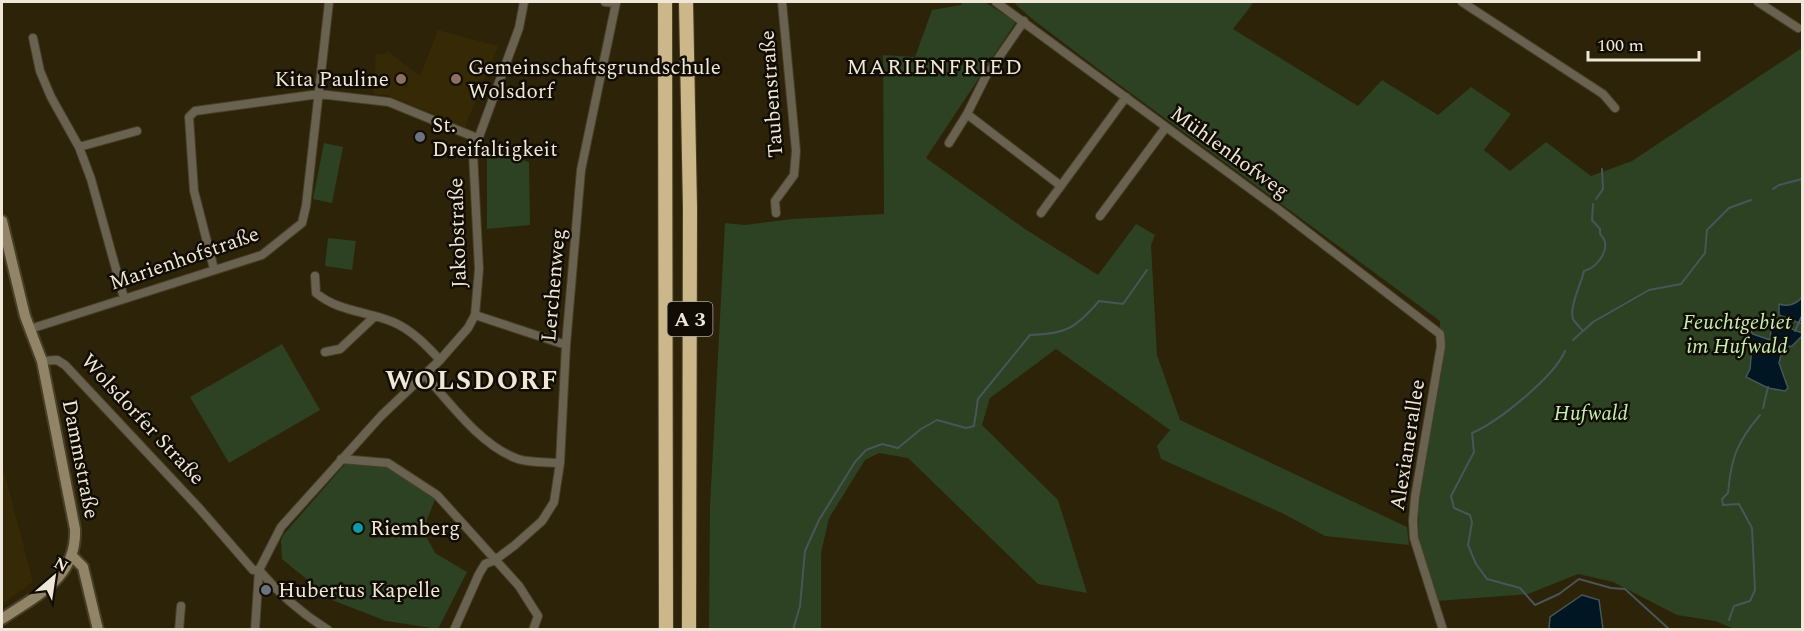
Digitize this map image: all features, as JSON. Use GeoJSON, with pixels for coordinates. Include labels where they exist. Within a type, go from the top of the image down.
{"type":"FeatureCollection","features":[{"type":"Feature","properties":{"kind":"highway","name":"A 3"},"geometry":{"type":"LineString","coordinates":[[665,2],[666,630]]}},
{"type":"Feature","properties":{"kind":"highway","name":"A 3"},"geometry":{"type":"LineString","coordinates":[[686,5],[690,208],[689,630]]}},
{"type":"Feature","properties":{"kind":"street","name":"Marienhofstraße"},"geometry":{"type":"LineString","coordinates":[[30,329],[262,255],[302,223],[306,206],[329,2]]}},
{"type":"Feature","properties":{"kind":"street","name":"Jakobstraße"},"geometry":{"type":"LineString","coordinates":[[259,570],[280,527],[381,416],[440,360],[468,328],[475,315],[479,268],[472,153],[519,28],[524,2]]}},
{"type":"Feature","properties":{"kind":"street","name":"Lerchenweg"},"geometry":{"type":"LineString","coordinates":[[454,630],[478,574],[485,564],[495,560],[515,545],[542,521],[554,502],[560,464],[566,345],[580,170],[616,3],[605,2]]}},
{"type":"Feature","properties":{"kind":"street","name":"Taubenstraße"},"geometry":{"type":"LineString","coordinates":[[776,213],[775,201],[794,175],[796,151],[782,2]]}},
{"type":"Feature","properties":{"kind":"street","name":"Mühlenhofweg"},"geometry":{"type":"LineString","coordinates":[[996,2],[1279,210],[1440,334]]}},
{"type":"Feature","properties":{"kind":"street"},"geometry":{"type":"LineString","coordinates":[[1462,2],[1603,94],[1615,108]]}},
{"type":"Feature","properties":{"kind":"street"},"geometry":{"type":"LineString","coordinates":[[1758,2],[1798,28]]}},
{"type":"Feature","properties":{"kind":"street"},"geometry":{"type":"LineString","coordinates":[[949,143],[986,76],[1024,21]]}},
{"type":"Feature","properties":{"kind":"street"},"geometry":{"type":"LineString","coordinates":[[33,38],[40,71],[51,97],[79,147],[97,200],[124,298]]}},
{"type":"Feature","properties":{"kind":"street"},"geometry":{"type":"LineString","coordinates":[[214,269],[194,192],[189,115],[195,111],[319,94],[389,102],[477,138]]}},
{"type":"Feature","properties":{"kind":"street"},"geometry":{"type":"LineString","coordinates":[[1041,213],[1126,97]]}},
{"type":"Feature","properties":{"kind":"street"},"geometry":{"type":"LineString","coordinates":[[967,114],[1061,186]]}},
{"type":"Feature","properties":{"kind":"street"},"geometry":{"type":"LineString","coordinates":[[1100,216],[1166,127]]}},
{"type":"Feature","properties":{"kind":"street"},"geometry":{"type":"LineString","coordinates":[[79,147],[137,131]]}},
{"type":"Feature","properties":{"kind":"street"},"geometry":{"type":"LineString","coordinates":[[2,221],[30,329],[42,361]]}},
{"type":"Feature","properties":{"kind":"street"},"geometry":{"type":"LineString","coordinates":[[315,276],[316,293],[329,304],[394,323],[422,340],[440,360]]}},
{"type":"Feature","properties":{"kind":"street"},"geometry":{"type":"LineString","coordinates":[[475,315],[566,345]]}},
{"type":"Feature","properties":{"kind":"street"},"geometry":{"type":"LineString","coordinates":[[325,352],[340,349],[374,317]]}},
{"type":"Feature","properties":{"kind":"street","name":"Alexianerallee"},"geometry":{"type":"LineString","coordinates":[[1440,334],[1441,346],[1415,497],[1413,521],[1414,538],[1443,630]]}},
{"type":"Feature","properties":{"kind":"street","name":"Wolsdorfer Straße"},"geometry":{"type":"LineString","coordinates":[[42,361],[57,360],[65,365],[184,491],[253,570],[259,570],[278,593],[305,616],[328,630]]}},
{"type":"Feature","properties":{"kind":"street","name":"Dammstraße"},"geometry":{"type":"LineString","coordinates":[[42,361],[75,529],[72,556]]}},
{"type":"Feature","properties":{"kind":"street"},"geometry":{"type":"LineString","coordinates":[[425,375],[494,447],[519,459],[560,464]]}},
{"type":"Feature","properties":{"kind":"street"},"geometry":{"type":"LineString","coordinates":[[341,459],[388,463],[437,495],[519,586],[538,616],[533,630]]}},
{"type":"Feature","properties":{"kind":"street"},"geometry":{"type":"LineString","coordinates":[[2,619],[42,593],[59,577],[72,556],[83,567],[98,630]]}},
{"type":"Feature","properties":{"kind":"street"},"geometry":{"type":"LineString","coordinates":[[255,630],[259,570]]}},
{"type":"Feature","properties":{"kind":"street"},"geometry":{"type":"LineString","coordinates":[[179,630],[181,606]]}},
{"type":"Feature","properties":{"kind":"shaded area","name":"Gemeinschaftsgrundschule Wolsdorf"},"geometry":{"type":"Polygon","coordinates":[[[438,30],[498,46],[465,127],[387,95],[373,94],[376,54],[385,54],[387,51],[420,76],[438,30]]]}},
{"type":"Feature","properties":{"kind":"shaded area"},"geometry":{"type":"Polygon","coordinates":[[[2,464],[33,582],[2,604],[2,464]]]}},
{"type":"Feature","properties":{"kind":"green space"},"geometry":{"type":"Polygon","coordinates":[[[963,2],[985,2],[1016,22],[926,158],[1025,229],[1098,275],[1136,224],[1155,235],[1151,245],[1157,355],[1180,420],[1407,527],[1409,545],[1325,536],[1282,513],[1161,459],[1157,446],[1170,430],[1056,349],[990,398],[982,425],[1058,500],[1087,593],[1038,584],[908,458],[879,453],[865,460],[829,518],[821,553],[821,629],[709,629],[710,506],[725,223],[745,225],[792,219],[884,214],[883,55],[915,57],[932,10],[961,5],[963,2]]]}},
{"type":"Feature","properties":{"kind":"green space","name":"Hufwald"},"geometry":{"type":"Polygon","coordinates":[[[1013,2],[1254,2],[1233,29],[1358,106],[1382,80],[1438,115],[1471,87],[1511,114],[1484,150],[1510,171],[1546,142],[1591,176],[1632,161],[1802,48],[1802,629],[1734,629],[1715,621],[1677,615],[1613,582],[1578,574],[1528,594],[1437,601],[1422,560],[1418,525],[1422,467],[1436,379],[1440,321],[1102,72],[1013,2]]]}},
{"type":"Feature","properties":{"kind":"green space"},"geometry":{"type":"Polygon","coordinates":[[[324,143],[343,147],[332,203],[313,199],[324,143]]]}},
{"type":"Feature","properties":{"kind":"green space"},"geometry":{"type":"Polygon","coordinates":[[[487,147],[529,162],[530,225],[487,229],[487,147]]]}},
{"type":"Feature","properties":{"kind":"green space"},"geometry":{"type":"Polygon","coordinates":[[[328,238],[356,241],[352,270],[325,266],[328,238]]]}},
{"type":"Feature","properties":{"kind":"green space"},"geometry":{"type":"Polygon","coordinates":[[[282,344],[320,410],[229,463],[190,397],[282,344]]]}},
{"type":"Feature","properties":{"kind":"green space"},"geometry":{"type":"Polygon","coordinates":[[[346,463],[386,467],[436,497],[423,530],[435,553],[467,572],[438,629],[386,621],[332,600],[282,559],[281,540],[284,534],[346,463]]]}},
{"type":"Feature","properties":{"kind":"water"},"geometry":{"type":"Polygon","coordinates":[[[1802,297],[1802,324],[1779,315],[1779,304],[1792,304],[1802,297]]]}},
{"type":"Feature","properties":{"kind":"water"},"geometry":{"type":"Polygon","coordinates":[[[1772,321],[1802,333],[1802,336],[1792,346],[1783,347],[1779,363],[1788,388],[1785,391],[1768,388],[1746,377],[1750,369],[1752,345],[1739,332],[1726,326],[1728,323],[1743,322],[1753,334],[1770,340],[1772,321]]]}},
{"type":"Feature","properties":{"kind":"water"},"geometry":{"type":"Polygon","coordinates":[[[1582,595],[1599,600],[1603,629],[1549,629],[1550,617],[1582,595]]]}},
{"type":"Feature","properties":{"kind":"waterway"},"geometry":{"type":"LineString","coordinates":[[1596,199],[1603,189],[1602,169]]}},
{"type":"Feature","properties":{"kind":"waterway"},"geometry":{"type":"LineString","coordinates":[[1773,189],[1779,185],[1802,179]]}},
{"type":"Feature","properties":{"kind":"waterway"},"geometry":{"type":"LineString","coordinates":[[1573,340],[1593,322],[1649,290],[1681,284],[1705,253],[1707,230],[1729,208],[1751,200]]}},
{"type":"Feature","properties":{"kind":"waterway"},"geometry":{"type":"LineString","coordinates":[[1582,330],[1573,319],[1574,302],[1584,271],[1595,265],[1605,250],[1600,229],[1592,220],[1593,204]]}},
{"type":"Feature","properties":{"kind":"waterway"},"geometry":{"type":"LineString","coordinates":[[793,630],[800,606],[805,551],[819,520],[855,462],[866,450],[882,444],[898,448],[921,429],[937,420],[966,428],[974,426],[978,399],[1030,335],[1053,333],[1069,328],[1084,318],[1099,301],[1123,304],[1147,270]]}},
{"type":"Feature","properties":{"kind":"waterway"},"geometry":{"type":"LineString","coordinates":[[1795,331],[1802,316]]}},
{"type":"Feature","properties":{"kind":"waterway"},"geometry":{"type":"LineString","coordinates":[[1565,351],[1559,362],[1524,398],[1472,433],[1474,452],[1451,496],[1454,508],[1470,515],[1472,522],[1468,545],[1476,564],[1487,579],[1520,588],[1535,605],[1559,594],[1579,579],[1611,588],[1625,589],[1670,630]]}},
{"type":"Feature","properties":{"kind":"waterway"},"geometry":{"type":"LineString","coordinates":[[1763,408],[1768,387]]}},
{"type":"Feature","properties":{"kind":"waterway"},"geometry":{"type":"LineString","coordinates":[[1729,620],[1734,606],[1750,601],[1755,590],[1752,528],[1739,504],[1723,505],[1722,499],[1728,493],[1736,451],[1760,415]]}},
{"type":"Feature","properties":{"kind":"place","name":"Kita Pauline"},"geometry":{"type":"Point","coordinates":[401,79]}},
{"type":"Feature","properties":{"kind":"place","name":"Gemeinschaftsgrundschule Wolsdorf"},"geometry":{"type":"Point","coordinates":[456,79]}},
{"type":"Feature","properties":{"kind":"place","name":"St. Dreifaltigkeit"},"geometry":{"type":"Point","coordinates":[420,137]}},
{"type":"Feature","properties":{"kind":"place","name":"Riemberg"},"geometry":{"type":"Point","coordinates":[358,528]}},
{"type":"Feature","properties":{"kind":"place","name":"Hubertus Kapelle"},"geometry":{"type":"Point","coordinates":[266,590]}},
{"type":"Feature","properties":{"kind":"district","name":"MARIENFRIED"},"geometry":{"type":"Point","coordinates":[935,66]}},
{"type":"Feature","properties":{"kind":"district","name":"WOLSDORF"},"geometry":{"type":"Point","coordinates":[472,380]}},
{"type":"Feature","properties":{"kind":"park label","name":"Feuchtgebiet im Hufwald"},"geometry":{"type":"Point","coordinates":[1737,334]}}]}
